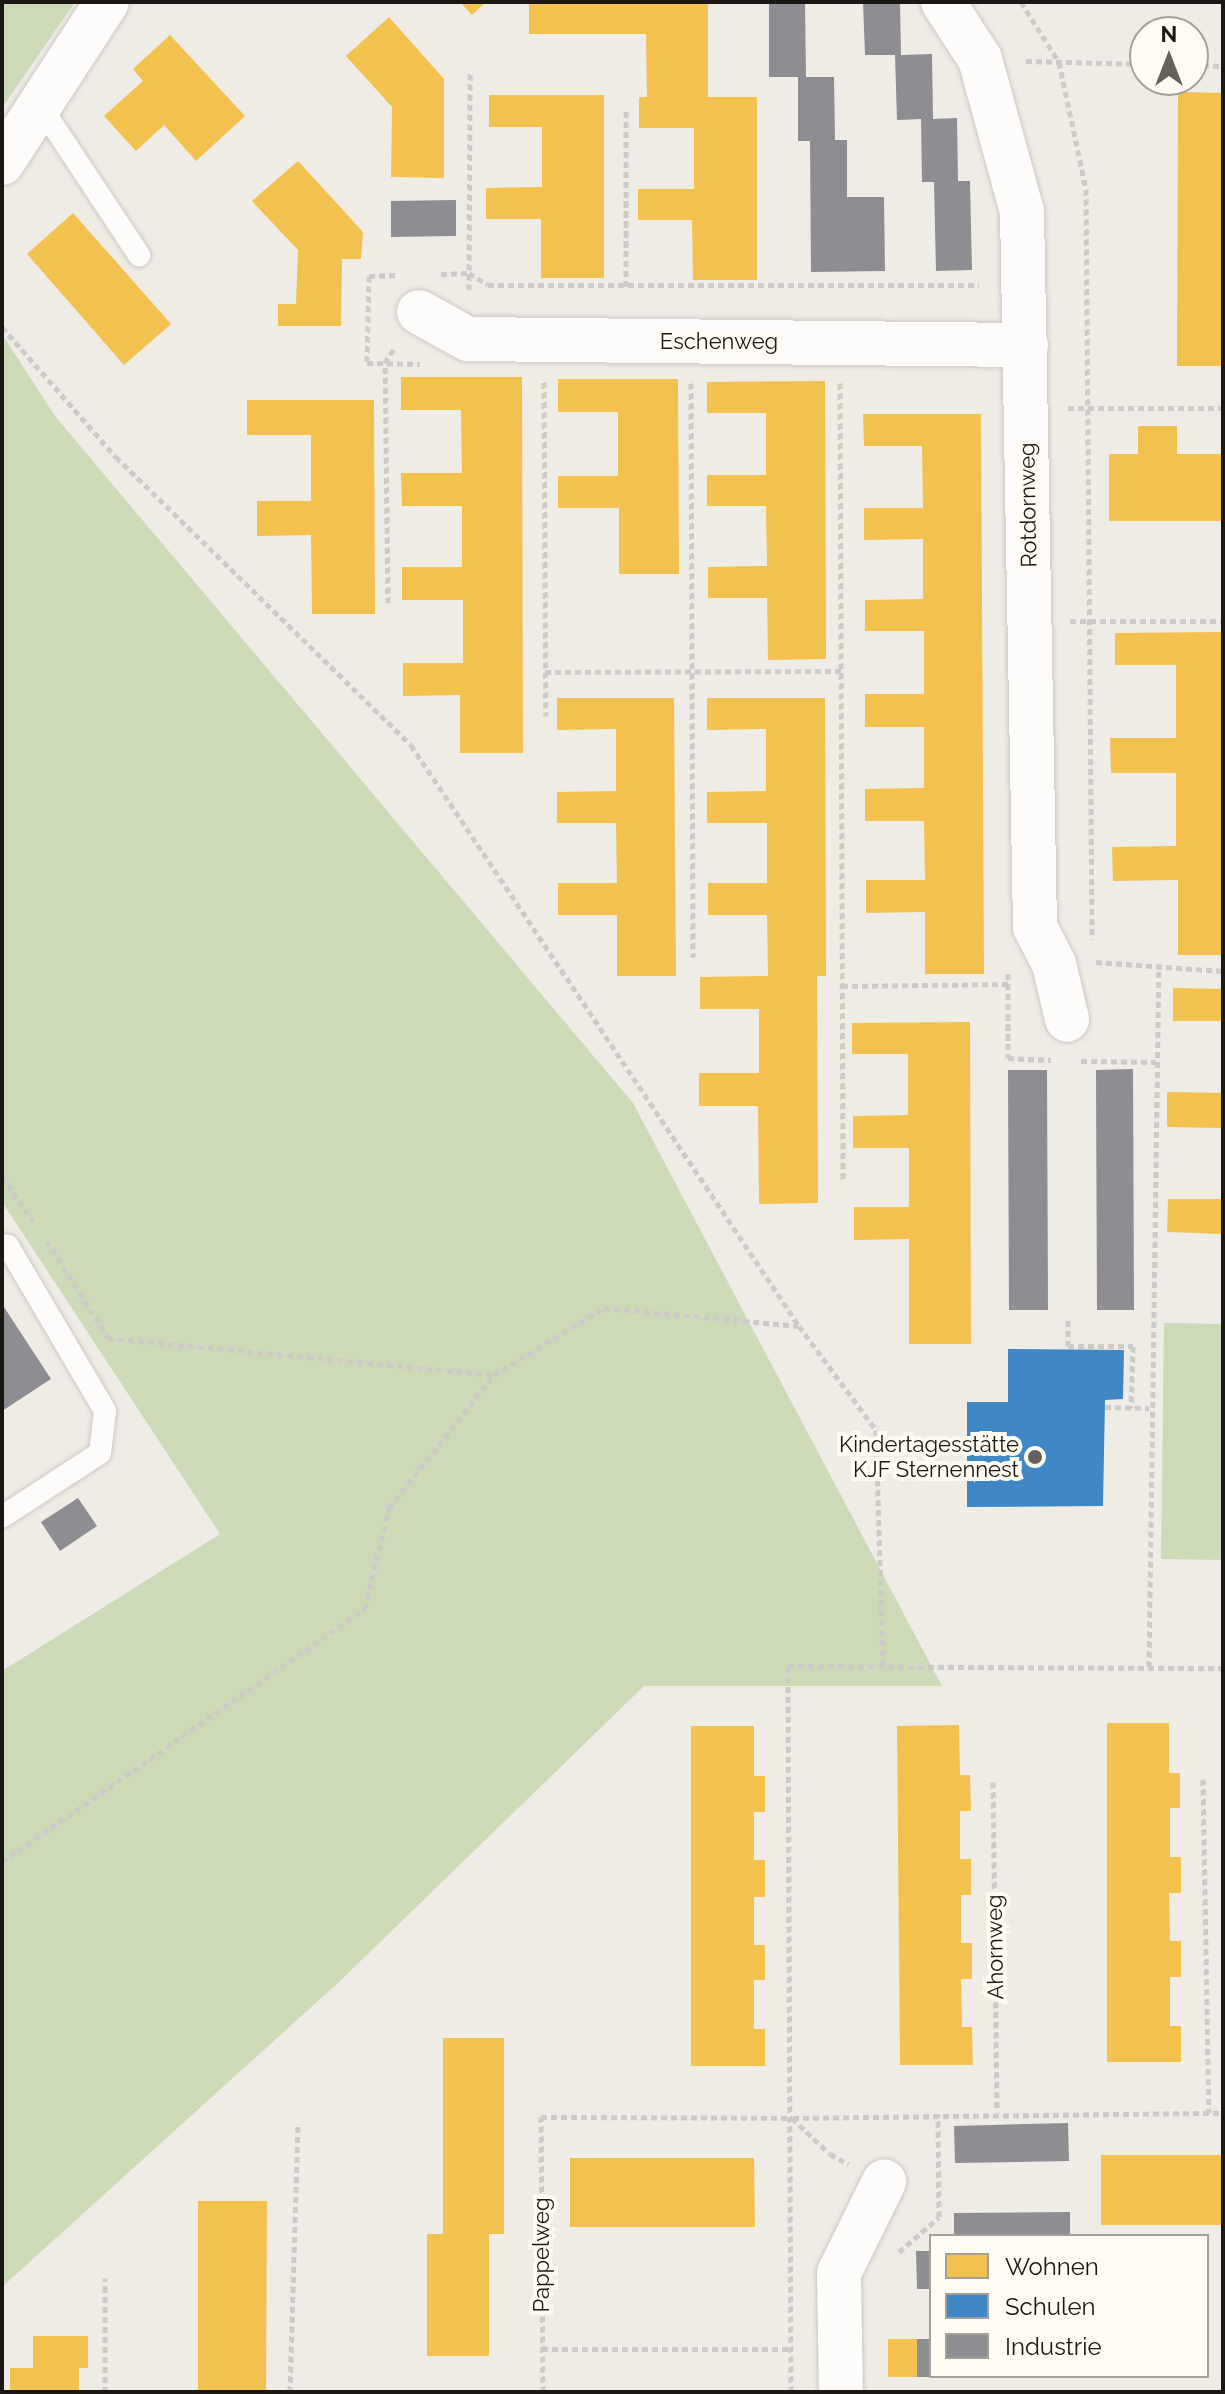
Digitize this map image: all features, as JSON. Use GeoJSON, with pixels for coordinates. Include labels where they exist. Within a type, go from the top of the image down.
{"type":"FeatureCollection","features":[{"type":"Feature","properties":{"kind":"street"},"geometry":{"type":"LineString","coordinates":[[2,163],[107,2]]}},
{"type":"Feature","properties":{"kind":"street","name":"Rotdornweg"},"geometry":{"type":"LineString","coordinates":[[943,2],[980,59],[1022,211],[1035,927],[1054,964],[1067,1019]]}},
{"type":"Feature","properties":{"kind":"street","name":"Eschenweg"},"geometry":{"type":"LineString","coordinates":[[419,312],[468,339],[1026,345]]}},
{"type":"Feature","properties":{"kind":"street"},"geometry":{"type":"LineString","coordinates":[[841,2392],[839,2273],[884,2182]]}},
{"type":"Feature","properties":{"kind":"lane"},"geometry":{"type":"LineString","coordinates":[[41,107],[139,255]]}},
{"type":"Feature","properties":{"kind":"lane"},"geometry":{"type":"LineString","coordinates":[[2,1245],[8,1246],[105,1411],[100,1453],[2,1517]]}},
{"type":"Feature","properties":{"kind":"path"},"geometry":{"type":"LineString","coordinates":[[1021,2],[1059,62],[1086,189],[1091,962]]}},
{"type":"Feature","properties":{"kind":"path"},"geometry":{"type":"LineString","coordinates":[[980,59],[1129,64]]}},
{"type":"Feature","properties":{"kind":"path"},"geometry":{"type":"LineString","coordinates":[[468,339],[470,73]]}},
{"type":"Feature","properties":{"kind":"path"},"geometry":{"type":"LineString","coordinates":[[626,111],[626,342]]}},
{"type":"Feature","properties":{"kind":"path"},"geometry":{"type":"LineString","coordinates":[[388,603],[385,363],[419,312]]}},
{"type":"Feature","properties":{"kind":"path"},"geometry":{"type":"LineString","coordinates":[[2,327],[116,457],[411,745],[799,1326],[876,1430],[883,1667]]}},
{"type":"Feature","properties":{"kind":"path"},"geometry":{"type":"LineString","coordinates":[[544,341],[546,716]]}},
{"type":"Feature","properties":{"kind":"path"},"geometry":{"type":"LineString","coordinates":[[691,342],[693,957]]}},
{"type":"Feature","properties":{"kind":"path"},"geometry":{"type":"LineString","coordinates":[[840,342],[843,1181]]}},
{"type":"Feature","properties":{"kind":"path"},"geometry":{"type":"LineString","coordinates":[[1026,408],[1223,408]]}},
{"type":"Feature","properties":{"kind":"path"},"geometry":{"type":"LineString","coordinates":[[1029,620],[1223,621]]}},
{"type":"Feature","properties":{"kind":"path"},"geometry":{"type":"LineString","coordinates":[[545,672],[841,671]]}},
{"type":"Feature","properties":{"kind":"path"},"geometry":{"type":"LineString","coordinates":[[1149,1667],[1149,1408],[1159,964]]}},
{"type":"Feature","properties":{"kind":"path"},"geometry":{"type":"LineString","coordinates":[[2,1176],[36,1226]]}},
{"type":"Feature","properties":{"kind":"path"},"geometry":{"type":"LineString","coordinates":[[45,1238],[108,1338],[494,1375]]}},
{"type":"Feature","properties":{"kind":"path"},"geometry":{"type":"LineString","coordinates":[[2,1862],[365,1609],[389,1508],[494,1375],[604,1308],[799,1326]]}},
{"type":"Feature","properties":{"kind":"path"},"geometry":{"type":"LineString","coordinates":[[1068,1320],[1068,1346],[1133,1346],[1131,1408]]}},
{"type":"Feature","properties":{"kind":"path"},"geometry":{"type":"LineString","coordinates":[[1105,1407],[1149,1408]]}},
{"type":"Feature","properties":{"kind":"path"},"geometry":{"type":"LineString","coordinates":[[791,2392],[788,1666],[1223,1668]]}},
{"type":"Feature","properties":{"kind":"path"},"geometry":{"type":"LineString","coordinates":[[1203,1779],[1209,2113]]}},
{"type":"Feature","properties":{"kind":"path","name":"Ahornweg"},"geometry":{"type":"LineString","coordinates":[[993,1782],[997,2112]]}},
{"type":"Feature","properties":{"kind":"path"},"geometry":{"type":"LineString","coordinates":[[792,2118],[997,2112],[1223,2113]]}},
{"type":"Feature","properties":{"kind":"path","name":"Pappelweg"},"geometry":{"type":"LineString","coordinates":[[543,2392],[541,2117],[792,2118]]}},
{"type":"Feature","properties":{"kind":"path"},"geometry":{"type":"LineString","coordinates":[[792,2118],[830,2154],[884,2182]]}},
{"type":"Feature","properties":{"kind":"path"},"geometry":{"type":"LineString","coordinates":[[290,2392],[298,2124]]}},
{"type":"Feature","properties":{"kind":"path"},"geometry":{"type":"LineString","coordinates":[[105,2278],[105,2392]]}},
{"type":"Feature","properties":{"kind":"path"},"geometry":{"type":"LineString","coordinates":[[542,2349],[839,2349]]}},
{"type":"Feature","properties":{"kind":"green space"},"geometry":{"type":"Polygon","coordinates":[[[2,2],[75,2],[2,108],[2,2]]]}},
{"type":"Feature","properties":{"kind":"green space"},"geometry":{"type":"Polygon","coordinates":[[[2,334],[55,416],[633,1103],[942,1686],[644,1686],[339,1982],[2,2287],[2,1671],[220,1534],[2,1202],[2,334]]]}},
{"type":"Feature","properties":{"kind":"green space"},"geometry":{"type":"Polygon","coordinates":[[[1164,1323],[1223,1324],[1223,1560],[1161,1559],[1164,1323]]]}},
{"type":"Feature","properties":{"kind":"building: Wohnen"},"geometry":{"type":"Polygon","coordinates":[[[460,2],[486,2],[472,15],[460,2]]]}},
{"type":"Feature","properties":{"kind":"building: Wohnen"},"geometry":{"type":"Polygon","coordinates":[[[708,3],[708,97],[757,97],[757,280],[693,280],[692,220],[638,220],[638,189],[694,189],[694,128],[639,128],[639,97],[647,97],[646,34],[529,34],[529,4],[708,3]]]}},
{"type":"Feature","properties":{"kind":"building: Wohnen"},"geometry":{"type":"Polygon","coordinates":[[[389,17],[444,79],[444,178],[391,177],[392,107],[346,56],[389,17]]]}},
{"type":"Feature","properties":{"kind":"building: Wohnen"},"geometry":{"type":"Polygon","coordinates":[[[170,35],[245,116],[196,161],[164,125],[136,151],[104,116],[143,81],[133,69],[170,35]]]}},
{"type":"Feature","properties":{"kind":"building: Wohnen"},"geometry":{"type":"Polygon","coordinates":[[[1223,93],[1223,366],[1177,366],[1178,96],[1223,93]]]}},
{"type":"Feature","properties":{"kind":"building: Wohnen"},"geometry":{"type":"Polygon","coordinates":[[[489,95],[604,95],[604,278],[541,278],[541,219],[486,219],[486,188],[542,187],[542,127],[489,127],[489,95]]]}},
{"type":"Feature","properties":{"kind":"building: Wohnen"},"geometry":{"type":"Polygon","coordinates":[[[298,161],[363,232],[361,259],[342,259],[341,326],[278,326],[278,304],[296,304],[298,250],[252,201],[298,161]]]}},
{"type":"Feature","properties":{"kind":"building: Wohnen"},"geometry":{"type":"Polygon","coordinates":[[[73,213],[171,324],[124,365],[27,254],[73,213]]]}},
{"type":"Feature","properties":{"kind":"building: Wohnen"},"geometry":{"type":"Polygon","coordinates":[[[401,377],[522,377],[523,753],[460,753],[460,695],[403,696],[403,663],[463,663],[463,600],[402,600],[402,567],[462,567],[462,506],[402,506],[401,473],[462,473],[461,410],[401,410],[401,377]]]}},
{"type":"Feature","properties":{"kind":"building: Wohnen"},"geometry":{"type":"Polygon","coordinates":[[[558,379],[678,379],[679,574],[619,574],[619,508],[558,508],[558,476],[618,476],[618,412],[558,412],[558,379]]]}},
{"type":"Feature","properties":{"kind":"building: Wohnen"},"geometry":{"type":"Polygon","coordinates":[[[825,381],[826,659],[768,660],[767,598],[708,598],[708,567],[767,566],[766,506],[707,506],[707,475],[766,475],[766,413],[707,413],[707,382],[825,381]]]}},
{"type":"Feature","properties":{"kind":"building: Wohnen"},"geometry":{"type":"Polygon","coordinates":[[[247,400],[374,400],[375,614],[312,614],[311,535],[257,536],[257,501],[311,501],[311,435],[247,435],[247,400]]]}},
{"type":"Feature","properties":{"kind":"building: Wohnen"},"geometry":{"type":"Polygon","coordinates":[[[863,414],[981,414],[984,974],[925,974],[925,912],[866,913],[866,880],[925,880],[924,821],[865,821],[865,789],[924,788],[924,727],[865,727],[865,694],[924,694],[924,631],[865,631],[865,600],[923,599],[923,539],[864,540],[864,508],[923,508],[922,446],[864,446],[863,414]]]}},
{"type":"Feature","properties":{"kind":"building: Wohnen"},"geometry":{"type":"Polygon","coordinates":[[[1138,426],[1177,426],[1177,454],[1223,454],[1223,521],[1109,521],[1109,454],[1138,454],[1138,426]]]}},
{"type":"Feature","properties":{"kind":"building: Wohnen"},"geometry":{"type":"Polygon","coordinates":[[[1223,632],[1223,955],[1178,955],[1178,880],[1113,881],[1112,847],[1176,846],[1176,773],[1111,773],[1110,738],[1176,738],[1176,665],[1115,665],[1115,633],[1223,632]]]}},
{"type":"Feature","properties":{"kind":"building: Wohnen"},"geometry":{"type":"Polygon","coordinates":[[[557,698],[674,698],[676,976],[617,976],[617,915],[558,915],[558,883],[617,883],[616,823],[557,823],[557,792],[616,791],[616,729],[557,730],[557,698]]]}},
{"type":"Feature","properties":{"kind":"building: Wohnen"},"geometry":{"type":"Polygon","coordinates":[[[707,698],[825,698],[826,976],[817,976],[818,1203],[759,1204],[758,1106],[699,1106],[699,1073],[759,1073],[759,1009],[700,1009],[700,977],[768,976],[767,915],[708,915],[708,883],[767,883],[767,823],[707,823],[707,792],[766,791],[766,729],[707,730],[707,698]]]}},
{"type":"Feature","properties":{"kind":"building: Wohnen"},"geometry":{"type":"Polygon","coordinates":[[[1173,988],[1223,989],[1223,1021],[1173,1021],[1173,988]]]}},
{"type":"Feature","properties":{"kind":"building: Wohnen"},"geometry":{"type":"Polygon","coordinates":[[[970,1022],[971,1344],[909,1344],[909,1239],[854,1240],[854,1207],[909,1207],[909,1148],[853,1148],[853,1116],[908,1115],[908,1054],[852,1054],[852,1023],[970,1022]]]}},
{"type":"Feature","properties":{"kind":"building: Wohnen"},"geometry":{"type":"Polygon","coordinates":[[[1167,1092],[1223,1093],[1223,1128],[1167,1127],[1167,1092]]]}},
{"type":"Feature","properties":{"kind":"building: Wohnen"},"geometry":{"type":"Polygon","coordinates":[[[1168,1199],[1223,1199],[1223,1234],[1167,1232],[1168,1199]]]}},
{"type":"Feature","properties":{"kind":"building: Wohnen"},"geometry":{"type":"Polygon","coordinates":[[[1107,1723],[1169,1723],[1169,1773],[1180,1773],[1180,1808],[1170,1808],[1170,1857],[1181,1857],[1181,1893],[1169,1893],[1170,1941],[1181,1941],[1181,1977],[1170,1977],[1170,2026],[1181,2026],[1181,2062],[1107,2062],[1107,1723]]]}},
{"type":"Feature","properties":{"kind":"building: Wohnen"},"geometry":{"type":"Polygon","coordinates":[[[959,1725],[960,1775],[970,1775],[971,1811],[960,1811],[960,1859],[971,1859],[971,1895],[961,1895],[961,1943],[972,1943],[972,1979],[961,1979],[962,2027],[972,2027],[973,2065],[900,2065],[897,1726],[959,1725]]]}},
{"type":"Feature","properties":{"kind":"building: Wohnen"},"geometry":{"type":"Polygon","coordinates":[[[691,1726],[754,1726],[754,1776],[765,1776],[765,1812],[754,1812],[754,1860],[765,1860],[765,1897],[754,1897],[754,1945],[765,1945],[765,1980],[754,1980],[754,2029],[765,2029],[765,2066],[691,2066],[691,1726]]]}},
{"type":"Feature","properties":{"kind":"building: Wohnen"},"geometry":{"type":"Polygon","coordinates":[[[443,2038],[504,2038],[504,2234],[489,2234],[489,2356],[427,2356],[427,2234],[443,2234],[443,2038]]]}},
{"type":"Feature","properties":{"kind":"building: Wohnen"},"geometry":{"type":"Polygon","coordinates":[[[1101,2155],[1223,2155],[1223,2225],[1101,2225],[1101,2155]]]}},
{"type":"Feature","properties":{"kind":"building: Wohnen"},"geometry":{"type":"Polygon","coordinates":[[[570,2158],[754,2158],[755,2227],[570,2227],[570,2158]]]}},
{"type":"Feature","properties":{"kind":"building: Wohnen"},"geometry":{"type":"Polygon","coordinates":[[[198,2201],[267,2201],[266,2392],[198,2392],[198,2201]]]}},
{"type":"Feature","properties":{"kind":"building: Wohnen"},"geometry":{"type":"Polygon","coordinates":[[[33,2336],[88,2336],[88,2368],[79,2368],[79,2392],[10,2392],[10,2368],[33,2368],[33,2336]]]}},
{"type":"Feature","properties":{"kind":"building: Wohnen"},"geometry":{"type":"Polygon","coordinates":[[[888,2339],[917,2339],[917,2377],[888,2377],[888,2339]]]}},
{"type":"Feature","properties":{"kind":"building: Schulen","name":"Kindertagesstätte KJF Sternennest"},"geometry":{"type":"Polygon","coordinates":[[[1008,1349],[1124,1350],[1123,1399],[1105,1400],[1103,1506],[967,1507],[967,1402],[1008,1402],[1008,1349]]]}},
{"type":"Feature","properties":{"kind":"building: Industrie"},"geometry":{"type":"Polygon","coordinates":[[[863,2],[900,2],[901,55],[932,54],[933,119],[957,118],[958,181],[970,181],[972,270],[936,271],[934,182],[922,182],[921,119],[897,120],[895,55],[865,55],[863,2]]]}},
{"type":"Feature","properties":{"kind":"building: Industrie"},"geometry":{"type":"Polygon","coordinates":[[[769,3],[805,3],[806,77],[834,77],[835,140],[847,140],[847,197],[884,197],[885,271],[811,272],[810,141],[798,141],[798,77],[769,77],[769,3]]]}},
{"type":"Feature","properties":{"kind":"building: Industrie"},"geometry":{"type":"Polygon","coordinates":[[[456,200],[456,236],[391,237],[391,201],[456,200]]]}},
{"type":"Feature","properties":{"kind":"building: Industrie"},"geometry":{"type":"Polygon","coordinates":[[[1133,1069],[1134,1310],[1097,1310],[1096,1070],[1133,1069]]]}},
{"type":"Feature","properties":{"kind":"building: Industrie"},"geometry":{"type":"Polygon","coordinates":[[[1008,1070],[1047,1070],[1048,1310],[1009,1310],[1008,1070]]]}},
{"type":"Feature","properties":{"kind":"building: Industrie"},"geometry":{"type":"Polygon","coordinates":[[[2,1304],[51,1379],[2,1411],[2,1304]]]}},
{"type":"Feature","properties":{"kind":"building: Industrie"},"geometry":{"type":"Polygon","coordinates":[[[78,1498],[97,1526],[60,1551],[41,1522],[78,1498]]]}},
{"type":"Feature","properties":{"kind":"building: Industrie"},"geometry":{"type":"Polygon","coordinates":[[[1068,2123],[1069,2161],[955,2163],[954,2126],[1068,2123]]]}},
{"type":"Feature","properties":{"kind":"building: Industrie"},"geometry":{"type":"Polygon","coordinates":[[[1070,2212],[1070,2234],[954,2234],[954,2213],[1070,2212]]]}},
{"type":"Feature","properties":{"kind":"building: Industrie"},"geometry":{"type":"Polygon","coordinates":[[[916,2251],[929,2251],[929,2289],[917,2289],[916,2251]]]}},
{"type":"Feature","properties":{"kind":"building: Industrie"},"geometry":{"type":"Polygon","coordinates":[[[917,2339],[929,2339],[929,2377],[917,2377],[917,2339]]]}},
{"type":"Feature","properties":{"kind":"place","name":"Kindertagesstätte KJF Sternennest"},"geometry":{"type":"Point","coordinates":[1035,1457]}}]}
